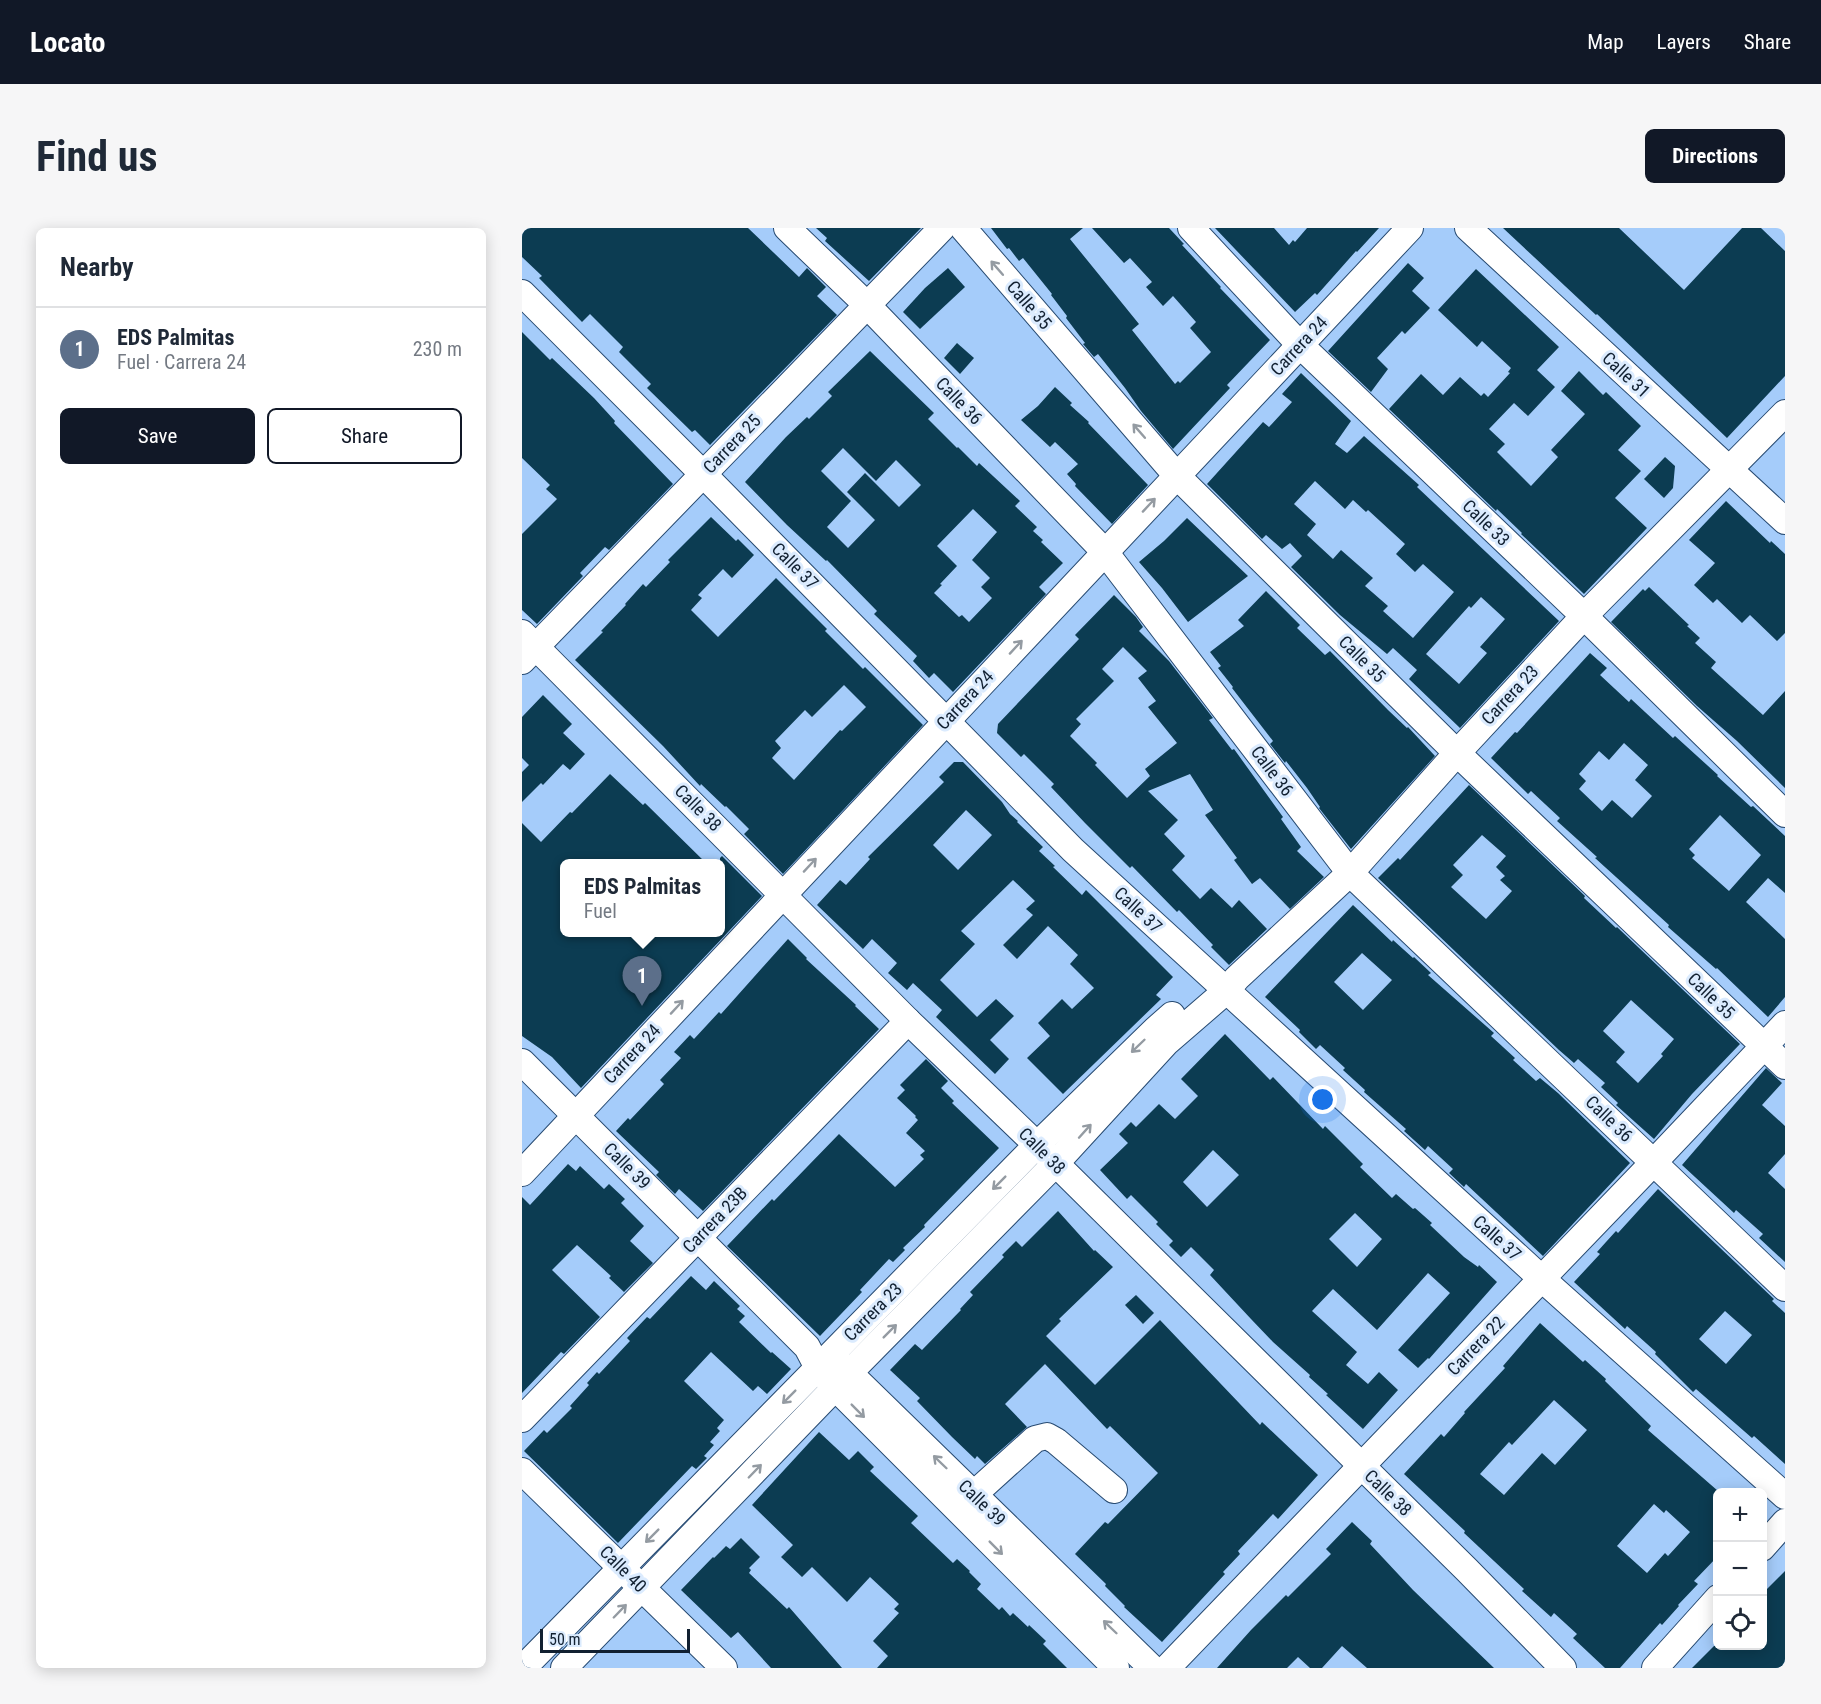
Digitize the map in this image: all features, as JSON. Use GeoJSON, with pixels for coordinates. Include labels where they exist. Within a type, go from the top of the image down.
{"type":"FeatureCollection","features":[{"type":"Feature","properties":{"kind":"street","name":"Calle 36"},"geometry":{"type":"LineString","coordinates":[[787,228],[867,305],[1105,552],[1350,873],[1785,1288]]}},
{"type":"Feature","properties":{"kind":"street","name":"Carrera 25"},"geometry":{"type":"LineString","coordinates":[[527,647],[703,474],[942,228]]}},
{"type":"Feature","properties":{"kind":"street","name":"Calle 35"},"geometry":{"type":"LineString","coordinates":[[963,228],[1177,476],[1457,753],[1785,1066]]}},
{"type":"Feature","properties":{"kind":"street","name":"Calle 33"},"geometry":{"type":"LineString","coordinates":[[1191,228],[1300,345],[1584,616],[1785,814]]}},
{"type":"Feature","properties":{"kind":"street","name":"Carrera 24"},"geometry":{"type":"LineString","coordinates":[[522,1173],[1410,228]]}},
{"type":"Feature","properties":{"kind":"street","name":"Calle 31"},"geometry":{"type":"LineString","coordinates":[[1468,228],[1785,521]]}},
{"type":"Feature","properties":{"kind":"street","name":"Calle 37"},"geometry":{"type":"LineString","coordinates":[[522,292],[1073,850],[1226,983],[1541,1278],[1785,1496]]}},
{"type":"Feature","properties":{"kind":"street","name":"Carrera 23"},"geometry":{"type":"LineString","coordinates":[[564,1668],[842,1380],[1055,1164],[1166,1042],[1226,983],[1350,873],[1584,616],[1785,413]]}},
{"type":"Feature","properties":{"kind":"street","name":"Calle 38"},"geometry":{"type":"LineString","coordinates":[[527,647],[783,894],[1467,1570],[1563,1668]]}},
{"type":"Feature","properties":{"kind":"street","name":"Carrera 23"},"geometry":{"type":"LineString","coordinates":[[524,1668],[622,1567],[818,1356],[1155,1030],[1226,983]]}},
{"type":"Feature","properties":{"kind":"street","name":"Carrera 23B"},"geometry":{"type":"LineString","coordinates":[[522,1419],[908,1020]]}},
{"type":"Feature","properties":{"kind":"street","name":"Carrera 22"},"geometry":{"type":"LineString","coordinates":[[1167,1668],[1785,1024]]}},
{"type":"Feature","properties":{"kind":"street","name":"Calle 39"},"geometry":{"type":"LineString","coordinates":[[522,1062],[842,1380],[1116,1668]]}},
{"type":"Feature","properties":{"kind":"street","name":"Calle 39"},"geometry":{"type":"LineString","coordinates":[[842,1380],[973,1495],[1152,1668]]}},
{"type":"Feature","properties":{"kind":"street"},"geometry":{"type":"LineString","coordinates":[[973,1495],[1035,1439],[1047,1436],[1114,1490]]}},
{"type":"Feature","properties":{"kind":"street","name":"Calle 40"},"geometry":{"type":"LineString","coordinates":[[522,1471],[724,1668]]}},
{"type":"Feature","properties":{"kind":"street"},"geometry":{"type":"LineString","coordinates":[[1767,1542],[1785,1522]]}},
{"type":"Feature","properties":{"kind":"street"},"geometry":{"type":"LineString","coordinates":[[1655,1668],[1713,1604]]}},
{"type":"Feature","properties":{"kind":"building"},"geometry":{"type":"Polygon","coordinates":[[[522,228],[748,228],[799,277],[807,268],[826,287],[817,296],[837,315],[710,445],[695,430],[692,432],[647,388],[651,384],[619,352],[623,347],[590,314],[582,322],[539,278],[542,276],[522,257],[522,228]]]}},
{"type":"Feature","properties":{"kind":"building"},"geometry":{"type":"Polygon","coordinates":[[[816,228],[921,228],[869,281],[825,241],[827,238],[816,228]]]}},
{"type":"Feature","properties":{"kind":"building"},"geometry":{"type":"Polygon","coordinates":[[[991,228],[1083,228],[1070,239],[1139,324],[1132,330],[1175,384],[1178,381],[1180,383],[1211,352],[1190,328],[1196,322],[1173,296],[1163,306],[1146,287],[1152,282],[1130,258],[1124,263],[1092,228],[1169,228],[1220,288],[1270,340],[1227,385],[1230,388],[1173,449],[1098,354],[1094,357],[1083,344],[1085,343],[1052,294],[1023,258],[1019,261],[991,228]]]}},
{"type":"Feature","properties":{"kind":"building"},"geometry":{"type":"Polygon","coordinates":[[[1215,228],[1274,228],[1289,245],[1293,240],[1295,242],[1307,228],[1379,228],[1317,295],[1315,293],[1295,312],[1215,228]]]}},
{"type":"Feature","properties":{"kind":"building"},"geometry":{"type":"Polygon","coordinates":[[[1503,228],[1619,228],[1684,290],[1742,228],[1761,228],[1785,251],[1785,376],[1727,438],[1503,228]]]}},
{"type":"Feature","properties":{"kind":"building"},"geometry":{"type":"Polygon","coordinates":[[[1408,263],[1424,278],[1412,291],[1430,308],[1405,334],[1402,331],[1377,358],[1388,369],[1371,392],[1328,351],[1408,263]]]}},
{"type":"Feature","properties":{"kind":"building"},"geometry":{"type":"Polygon","coordinates":[[[948,268],[965,287],[920,329],[903,312],[948,268]]]}},
{"type":"Feature","properties":{"kind":"building"},"geometry":{"type":"Polygon","coordinates":[[[1476,269],[1559,347],[1537,370],[1555,387],[1528,416],[1514,403],[1489,429],[1505,444],[1497,452],[1531,486],[1558,457],[1551,450],[1585,414],[1561,391],[1579,371],[1603,395],[1606,392],[1641,426],[1618,450],[1641,471],[1615,498],[1647,528],[1584,594],[1389,409],[1421,374],[1443,395],[1460,377],[1481,396],[1484,393],[1488,397],[1510,373],[1508,372],[1511,368],[1482,341],[1477,347],[1438,310],[1476,269]]]}},
{"type":"Feature","properties":{"kind":"building"},"geometry":{"type":"Polygon","coordinates":[[[522,332],[594,398],[615,421],[614,423],[673,484],[609,550],[605,547],[580,573],[583,576],[537,624],[522,610],[522,534],[557,499],[546,489],[550,485],[522,458],[522,332]]]}},
{"type":"Feature","properties":{"kind":"building"},"geometry":{"type":"Polygon","coordinates":[[[957,343],[974,358],[960,374],[944,358],[957,343]]]}},
{"type":"Feature","properties":{"kind":"building"},"geometry":{"type":"Polygon","coordinates":[[[870,351],[934,413],[928,419],[957,448],[977,466],[979,463],[1020,501],[1015,506],[1037,527],[1033,531],[1043,540],[1041,542],[1063,563],[1039,587],[1046,594],[953,692],[934,673],[929,678],[913,661],[917,656],[874,614],[877,611],[745,482],[786,437],[807,417],[809,419],[832,396],[828,392],[870,351]],[[843,448],[821,471],[851,501],[827,527],[848,548],[875,520],[847,492],[865,473],[899,507],[921,485],[896,460],[876,481],[843,448]],[[973,509],[937,546],[957,566],[934,593],[959,617],[962,615],[969,622],[992,598],[981,587],[990,578],[972,560],[997,532],[973,509]]]}},
{"type":"Feature","properties":{"kind":"building"},"geometry":{"type":"Polygon","coordinates":[[[1301,373],[1351,421],[1335,444],[1347,453],[1364,436],[1419,485],[1417,487],[1559,621],[1460,728],[1409,679],[1417,670],[1393,648],[1387,654],[1340,615],[1291,567],[1302,556],[1290,543],[1282,549],[1266,535],[1262,539],[1207,484],[1263,422],[1269,427],[1292,402],[1282,394],[1301,373]],[[1315,481],[1294,504],[1316,524],[1307,535],[1333,559],[1341,550],[1373,578],[1365,586],[1388,606],[1383,611],[1413,638],[1454,592],[1423,564],[1415,572],[1396,554],[1405,544],[1368,510],[1366,512],[1353,500],[1345,509],[1315,481]],[[1481,597],[1471,608],[1469,606],[1426,654],[1459,684],[1487,653],[1480,647],[1505,619],[1481,597]]]}},
{"type":"Feature","properties":{"kind":"building"},"geometry":{"type":"Polygon","coordinates":[[[1055,387],[1148,485],[1112,524],[1075,486],[1076,484],[1067,474],[1078,464],[1055,442],[1050,447],[1021,420],[1055,387]]]}},
{"type":"Feature","properties":{"kind":"building"},"geometry":{"type":"Polygon","coordinates":[[[1665,457],[1675,466],[1673,488],[1664,498],[1644,479],[1665,457]]]}},
{"type":"Feature","properties":{"kind":"building"},"geometry":{"type":"Polygon","coordinates":[[[1726,501],[1770,543],[1771,541],[1785,554],[1785,633],[1777,641],[1750,615],[1742,623],[1717,599],[1713,603],[1694,585],[1715,563],[1689,540],[1726,501]]]}},
{"type":"Feature","properties":{"kind":"building"},"geometry":{"type":"Polygon","coordinates":[[[711,517],[754,555],[732,578],[723,569],[698,595],[702,598],[691,610],[718,637],[776,578],[863,669],[865,667],[923,725],[783,874],[744,834],[749,829],[701,784],[700,786],[663,746],[575,660],[603,632],[601,631],[643,584],[646,587],[670,562],[668,560],[711,517]],[[844,685],[812,717],[805,710],[775,741],[781,748],[772,758],[794,780],[840,730],[842,731],[866,707],[844,685]]]}},
{"type":"Feature","properties":{"kind":"building"},"geometry":{"type":"Polygon","coordinates":[[[1187,518],[1248,576],[1188,622],[1139,562],[1187,518]]]}},
{"type":"Feature","properties":{"kind":"building"},"geometry":{"type":"Polygon","coordinates":[[[1649,587],[1700,638],[1695,643],[1716,662],[1711,668],[1763,715],[1785,691],[1785,788],[1611,622],[1643,589],[1645,591],[1649,587]]]}},
{"type":"Feature","properties":{"kind":"building"},"geometry":{"type":"Polygon","coordinates":[[[1266,591],[1300,625],[1297,628],[1325,655],[1330,651],[1435,756],[1351,849],[1319,808],[1307,788],[1270,744],[1273,741],[1232,688],[1218,668],[1221,666],[1210,652],[1244,626],[1238,620],[1266,591]]]}},
{"type":"Feature","properties":{"kind":"building"},"geometry":{"type":"Polygon","coordinates":[[[1114,595],[1136,617],[1143,627],[1139,631],[1169,661],[1213,718],[1209,720],[1232,750],[1234,749],[1283,817],[1281,819],[1301,847],[1297,851],[1324,877],[1290,909],[1260,878],[1252,884],[1234,860],[1237,858],[1205,815],[1213,810],[1190,774],[1148,791],[1178,820],[1164,834],[1185,856],[1172,870],[1200,899],[1211,888],[1232,908],[1239,900],[1267,929],[1229,965],[1179,910],[1177,912],[1085,823],[1051,787],[1054,784],[1024,754],[1021,757],[997,733],[998,724],[1079,639],[1075,635],[1114,595]],[[1123,647],[1102,669],[1114,681],[1076,719],[1081,724],[1070,736],[1127,798],[1150,776],[1145,769],[1177,743],[1148,707],[1156,701],[1138,678],[1147,671],[1123,647]]]}},
{"type":"Feature","properties":{"kind":"building"},"geometry":{"type":"Polygon","coordinates":[[[1590,653],[1607,668],[1600,675],[1629,702],[1631,699],[1673,738],[1675,736],[1785,836],[1785,893],[1768,878],[1746,902],[1785,939],[1785,997],[1768,1017],[1595,858],[1597,857],[1557,821],[1560,818],[1531,791],[1528,794],[1491,758],[1515,732],[1517,733],[1590,653]],[[1624,743],[1609,760],[1599,751],[1579,774],[1586,781],[1579,789],[1602,811],[1612,800],[1632,818],[1652,796],[1635,780],[1648,765],[1624,743]],[[1720,815],[1689,849],[1695,855],[1692,858],[1729,891],[1761,855],[1720,815]]]}},
{"type":"Feature","properties":{"kind":"building"},"geometry":{"type":"Polygon","coordinates":[[[543,695],[572,724],[563,733],[585,754],[570,770],[563,764],[543,785],[541,783],[522,802],[522,772],[529,765],[522,758],[522,717],[543,695]]]}},
{"type":"Feature","properties":{"kind":"building"},"geometry":{"type":"Polygon","coordinates":[[[954,762],[963,762],[1043,847],[1039,851],[1055,866],[1053,867],[1082,895],[1086,890],[1173,977],[1156,995],[1161,999],[1063,1094],[1027,1058],[1050,1036],[1038,1023],[1062,999],[1072,1009],[1094,988],[1070,964],[1078,955],[1048,926],[1017,959],[1003,945],[1033,915],[1026,909],[1035,901],[1013,880],[961,931],[975,944],[940,980],[977,1017],[996,999],[1014,1016],[990,1040],[1009,1059],[995,1074],[936,1017],[942,1010],[913,983],[907,990],[888,973],[897,963],[872,939],[863,949],[817,905],[840,880],[846,885],[870,859],[868,857],[944,782],[939,777],[954,762]],[[966,810],[933,845],[958,870],[992,835],[966,810]]]}},
{"type":"Feature","properties":{"kind":"building"},"geometry":{"type":"Polygon","coordinates":[[[610,774],[643,805],[645,803],[702,859],[560,859],[560,937],[723,937],[581,1088],[552,1057],[522,1036],[522,823],[541,842],[570,812],[572,813],[610,774]]]}},
{"type":"Feature","properties":{"kind":"building"},"geometry":{"type":"Polygon","coordinates":[[[1469,785],[1585,896],[1584,898],[1740,1044],[1692,1094],[1654,1139],[1616,1105],[1618,1103],[1601,1087],[1605,1083],[1578,1059],[1574,1063],[1559,1050],[1378,878],[1398,858],[1400,860],[1469,785]],[[1482,835],[1453,865],[1463,875],[1451,887],[1486,919],[1512,891],[1500,880],[1505,876],[1496,867],[1506,856],[1482,835]],[[1631,1000],[1603,1031],[1625,1052],[1616,1062],[1638,1083],[1663,1056],[1661,1054],[1674,1039],[1631,1000]]]}},
{"type":"Feature","properties":{"kind":"building"},"geometry":{"type":"Polygon","coordinates":[[[725,859],[762,896],[725,935],[725,859]]]}},
{"type":"Feature","properties":{"kind":"building"},"geometry":{"type":"Polygon","coordinates":[[[1353,905],[1392,942],[1393,940],[1414,957],[1431,973],[1428,975],[1494,1033],[1491,1036],[1515,1058],[1513,1060],[1536,1081],[1540,1078],[1558,1093],[1630,1163],[1543,1256],[1466,1184],[1464,1187],[1449,1173],[1453,1169],[1428,1146],[1425,1150],[1404,1131],[1406,1129],[1343,1070],[1345,1068],[1320,1045],[1316,1049],[1299,1032],[1300,1030],[1265,997],[1353,905]],[[1362,953],[1334,982],[1363,1010],[1392,980],[1362,953]]]}},
{"type":"Feature","properties":{"kind":"building"},"geometry":{"type":"Polygon","coordinates":[[[788,939],[879,1029],[703,1211],[679,1189],[675,1194],[656,1175],[659,1172],[616,1131],[628,1118],[630,1120],[664,1084],[660,1080],[681,1058],[674,1052],[690,1035],[694,1039],[719,1012],[721,1014],[788,939]]]}},
{"type":"Feature","properties":{"kind":"building"},"geometry":{"type":"Polygon","coordinates":[[[1225,1034],[1270,1080],[1273,1077],[1323,1129],[1325,1126],[1363,1164],[1360,1167],[1392,1198],[1396,1194],[1413,1209],[1415,1208],[1464,1257],[1478,1267],[1479,1265],[1497,1282],[1429,1359],[1418,1368],[1398,1350],[1450,1293],[1428,1273],[1377,1330],[1333,1289],[1312,1311],[1357,1352],[1346,1365],[1368,1384],[1379,1372],[1398,1390],[1363,1429],[1251,1319],[1210,1275],[1214,1270],[1191,1247],[1181,1257],[1169,1245],[1173,1241],[1156,1224],[1158,1222],[1131,1195],[1127,1199],[1100,1170],[1128,1143],[1119,1134],[1131,1122],[1136,1127],[1159,1104],[1175,1119],[1198,1096],[1181,1079],[1225,1034]],[[1213,1150],[1183,1182],[1207,1207],[1239,1175],[1213,1150]],[[1355,1213],[1329,1239],[1357,1267],[1382,1239],[1355,1213]]]}},
{"type":"Feature","properties":{"kind":"building"},"geometry":{"type":"Polygon","coordinates":[[[926,1059],[948,1081],[941,1088],[954,1101],[952,1103],[999,1148],[924,1225],[925,1227],[903,1248],[905,1250],[893,1262],[889,1259],[860,1290],[862,1292],[820,1336],[727,1246],[839,1134],[895,1187],[924,1159],[920,1155],[925,1151],[906,1133],[918,1120],[897,1098],[905,1090],[900,1085],[926,1059]]]}},
{"type":"Feature","properties":{"kind":"building"},"geometry":{"type":"Polygon","coordinates":[[[1766,1068],[1782,1083],[1762,1105],[1785,1126],[1785,1154],[1768,1173],[1785,1189],[1785,1262],[1759,1238],[1763,1234],[1736,1210],[1734,1213],[1682,1165],[1766,1068]]]}},
{"type":"Feature","properties":{"kind":"building"},"geometry":{"type":"Polygon","coordinates":[[[568,1164],[576,1171],[580,1166],[604,1189],[609,1184],[625,1199],[621,1203],[644,1226],[630,1241],[653,1263],[624,1292],[609,1278],[611,1276],[577,1245],[552,1270],[600,1317],[564,1354],[561,1352],[522,1393],[522,1197],[530,1205],[568,1164]]]}},
{"type":"Feature","properties":{"kind":"building"},"geometry":{"type":"Polygon","coordinates":[[[1658,1189],[1774,1299],[1772,1301],[1785,1313],[1785,1464],[1696,1389],[1693,1392],[1655,1354],[1656,1352],[1627,1326],[1625,1329],[1574,1282],[1600,1254],[1597,1252],[1616,1231],[1618,1233],[1658,1189]],[[1725,1311],[1699,1339],[1726,1364],[1752,1335],[1725,1311]]]}},
{"type":"Feature","properties":{"kind":"building"},"geometry":{"type":"Polygon","coordinates":[[[1058,1211],[1094,1251],[1113,1267],[1059,1319],[1061,1321],[1046,1336],[1095,1385],[1160,1320],[1260,1425],[1262,1422],[1318,1475],[1278,1519],[1273,1514],[1238,1551],[1240,1554],[1223,1572],[1225,1574],[1162,1642],[1124,1607],[1105,1586],[1106,1584],[1075,1554],[1105,1522],[1108,1524],[1158,1473],[1110,1426],[1107,1429],[1045,1364],[1005,1404],[1027,1427],[985,1464],[977,1456],[975,1459],[952,1437],[917,1401],[920,1398],[890,1370],[915,1344],[922,1350],[961,1310],[973,1295],[970,1292],[1004,1257],[1002,1255],[1016,1241],[1022,1247],[1058,1211]]]}},
{"type":"Feature","properties":{"kind":"building"},"geometry":{"type":"Polygon","coordinates":[[[691,1276],[706,1290],[714,1281],[740,1306],[737,1309],[745,1316],[739,1322],[791,1369],[767,1394],[758,1386],[753,1391],[711,1352],[684,1381],[724,1420],[717,1428],[720,1431],[710,1442],[714,1445],[704,1456],[707,1458],[696,1469],[692,1466],[618,1543],[524,1451],[544,1430],[547,1433],[572,1408],[570,1406],[589,1385],[587,1383],[597,1372],[599,1374],[630,1341],[627,1338],[647,1317],[650,1319],[691,1276]]]}},
{"type":"Feature","properties":{"kind":"building"},"geometry":{"type":"Polygon","coordinates":[[[1136,1295],[1154,1313],[1143,1324],[1125,1305],[1136,1295]]]}},
{"type":"Feature","properties":{"kind":"building"},"geometry":{"type":"Polygon","coordinates":[[[1540,1323],[1583,1362],[1585,1360],[1606,1379],[1605,1381],[1651,1426],[1648,1430],[1715,1488],[1713,1561],[1694,1581],[1698,1584],[1679,1606],[1662,1625],[1660,1623],[1620,1668],[1605,1668],[1573,1638],[1577,1634],[1554,1613],[1551,1617],[1522,1591],[1524,1589],[1404,1474],[1441,1434],[1444,1437],[1505,1368],[1503,1366],[1540,1323]],[[1554,1400],[1512,1445],[1509,1442],[1480,1474],[1504,1495],[1542,1453],[1555,1465],[1587,1430],[1554,1400]],[[1654,1504],[1617,1546],[1647,1573],[1665,1553],[1668,1556],[1690,1532],[1666,1510],[1664,1513],[1654,1504]]]}},
{"type":"Feature","properties":{"kind":"building"},"geometry":{"type":"Polygon","coordinates":[[[819,1432],[849,1460],[858,1451],[874,1467],[870,1471],[918,1516],[911,1523],[953,1563],[957,1559],[970,1571],[981,1584],[977,1589],[999,1610],[1002,1607],[1010,1616],[1013,1613],[1028,1627],[1029,1625],[1046,1641],[1043,1644],[1067,1668],[877,1668],[888,1656],[873,1641],[899,1613],[894,1609],[899,1604],[870,1577],[847,1602],[812,1567],[802,1577],[781,1557],[793,1545],[752,1505],[819,1432]]]}},
{"type":"Feature","properties":{"kind":"building"},"geometry":{"type":"Polygon","coordinates":[[[1352,1522],[1372,1541],[1370,1544],[1413,1590],[1494,1668],[1367,1668],[1342,1646],[1322,1668],[1310,1668],[1298,1657],[1287,1668],[1217,1668],[1286,1595],[1288,1597],[1331,1554],[1326,1549],[1352,1522]]]}},
{"type":"Feature","properties":{"kind":"building"},"geometry":{"type":"Polygon","coordinates":[[[741,1538],[760,1557],[749,1568],[751,1570],[749,1573],[787,1609],[789,1607],[842,1668],[771,1668],[738,1632],[731,1638],[681,1590],[713,1557],[726,1546],[730,1549],[741,1538]]]}},
{"type":"Feature","properties":{"kind":"building"},"geometry":{"type":"Polygon","coordinates":[[[1785,1571],[1785,1668],[1692,1668],[1713,1647],[1713,1650],[1767,1650],[1767,1589],[1785,1571]]]}},
{"type":"Feature","properties":{"kind":"place","name":"EDS Palmitas"},"geometry":{"type":"Point","coordinates":[642,1006]}}]}
